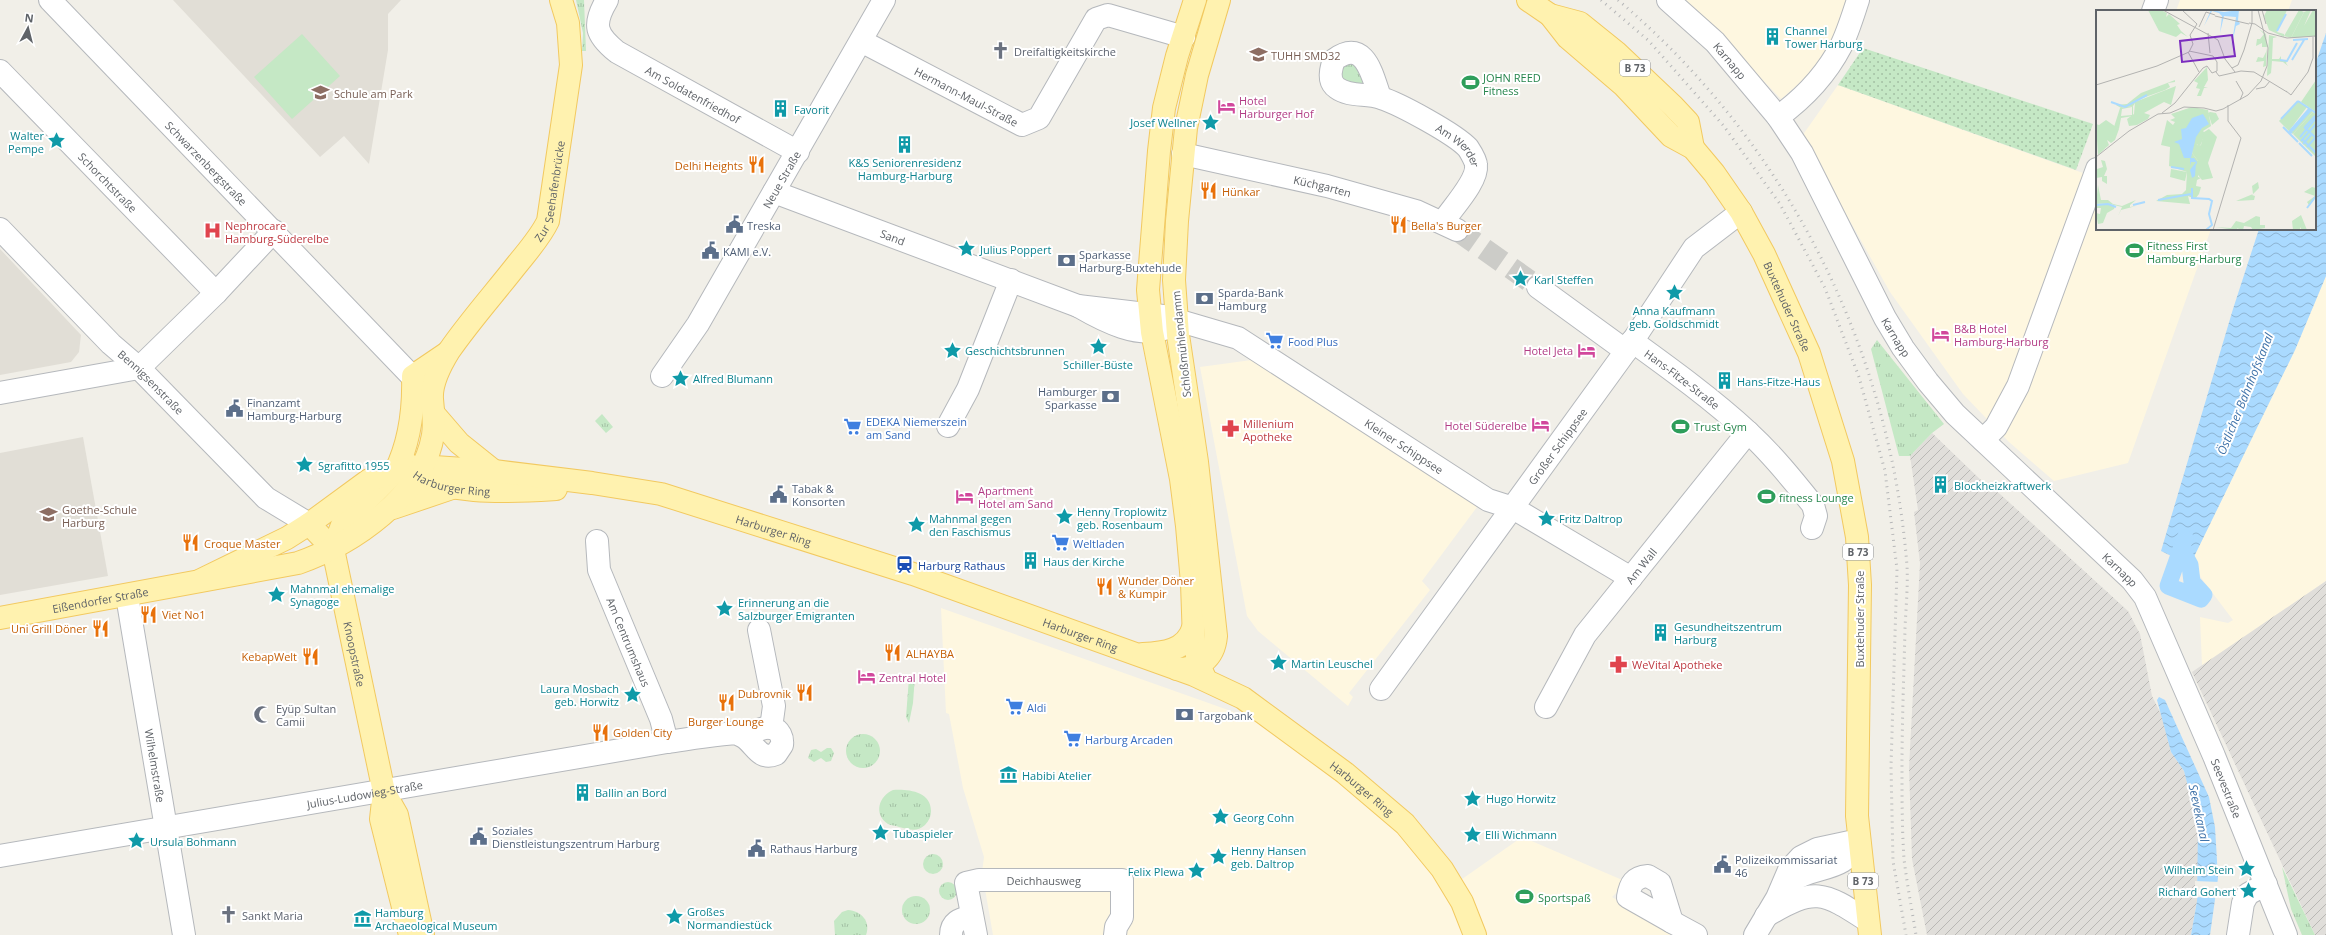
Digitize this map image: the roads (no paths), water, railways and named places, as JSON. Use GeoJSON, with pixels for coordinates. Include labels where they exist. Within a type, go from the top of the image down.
{"type":"FeatureCollection","features":[{"type":"Feature","properties":{"kind":"main road","name":"Zur Seehafenbrücke"},"geometry":{"type":"LineString","coordinates":[[433,406],[436,379],[449,351],[540,235],[548,221],[571,65],[568,22],[561,0]]}},
{"type":"Feature","properties":{"kind":"main road","name":"Schloßmühlendamm"},"geometry":{"type":"LineString","coordinates":[[1195,0],[1166,101],[1159,151],[1148,278],[1151,323],[1180,479],[1187,526],[1192,583],[1193,628],[1203,672]]}},
{"type":"Feature","properties":{"kind":"main road","name":"Schloßmühlendamm"},"geometry":{"type":"LineString","coordinates":[[1218,0],[1190,106],[1183,154],[1174,280],[1176,319],[1183,377],[1202,500],[1216,626],[1215,642],[1223,671],[1243,698]]}},
{"type":"Feature","properties":{"kind":"main road","name":"Buxtehuder Straße"},"geometry":{"type":"LineString","coordinates":[[1528,0],[1550,15],[1568,38],[1624,86],[1671,136],[1694,148],[1741,212],[1784,295],[1806,343],[1823,394],[1849,486],[1859,560],[1859,840],[1869,928]]}},
{"type":"Feature","properties":{"kind":"main road"},"geometry":{"type":"LineString","coordinates":[[1184,37],[1206,44]]}},
{"type":"Feature","properties":{"kind":"main road"},"geometry":{"type":"LineString","coordinates":[[1159,151],[1183,154]]}},
{"type":"Feature","properties":{"kind":"main road","name":"Zur Seehafenbrücke"},"geometry":{"type":"LineString","coordinates":[[413,376],[449,351]]}},
{"type":"Feature","properties":{"kind":"main road"},"geometry":{"type":"LineString","coordinates":[[333,549],[403,496],[409,463],[413,376]]}},
{"type":"Feature","properties":{"kind":"main road"},"geometry":{"type":"LineString","coordinates":[[333,549],[342,525],[409,463],[432,437],[433,406]]}},
{"type":"Feature","properties":{"kind":"main road"},"geometry":{"type":"LineString","coordinates":[[433,406],[460,443],[494,471]]}},
{"type":"Feature","properties":{"kind":"main road","name":"Harburger Ring"},"geometry":{"type":"LineString","coordinates":[[409,463],[441,486],[528,490],[560,489],[592,482]]}},
{"type":"Feature","properties":{"kind":"main road","name":"Harburger Ring"},"geometry":{"type":"LineString","coordinates":[[310,524],[369,480],[409,463],[592,482],[661,494],[686,501],[882,564],[1177,669],[1189,668],[1203,672],[1243,698],[1355,781],[1394,813],[1418,838],[1442,869],[1462,902],[1474,935]]}},
{"type":"Feature","properties":{"kind":"main road"},"geometry":{"type":"LineString","coordinates":[[386,510],[455,487]]}},
{"type":"Feature","properties":{"kind":"main road"},"geometry":{"type":"LineString","coordinates":[[310,524],[333,549]]}},
{"type":"Feature","properties":{"kind":"main road","name":"Eißendorfer Straße"},"geometry":{"type":"LineString","coordinates":[[201,580],[287,538],[310,524]]}},
{"type":"Feature","properties":{"kind":"main road","name":"Eißendorfer Straße"},"geometry":{"type":"LineString","coordinates":[[0,618],[127,596],[201,580],[298,563],[333,549]]}},
{"type":"Feature","properties":{"kind":"main road","name":"Knoopstraße"},"geometry":{"type":"LineString","coordinates":[[333,549],[384,792],[397,815],[423,935]]}},
{"type":"Feature","properties":{"kind":"main road"},"geometry":{"type":"LineString","coordinates":[[1137,654],[1159,653],[1176,648],[1187,640],[1193,628]]}},
{"type":"Feature","properties":{"kind":"main road","name":"Schloßmühlendamm"},"geometry":{"type":"LineString","coordinates":[[1203,672],[1215,642]]}},
{"type":"Feature","properties":{"kind":"main road","name":"Knoopstraße"},"geometry":{"type":"LineString","coordinates":[[384,792],[381,819],[410,935]]}},
{"type":"Feature","properties":{"kind":"street","name":"Schwarzenbergstraße"},"geometry":{"type":"LineString","coordinates":[[50,0],[413,376],[433,406]]}},
{"type":"Feature","properties":{"kind":"street","name":"Am Soldatenfriedhof"},"geometry":{"type":"LineString","coordinates":[[607,0],[598,18],[597,28],[604,41],[617,52],[798,152]]}},
{"type":"Feature","properties":{"kind":"street","name":"Neue Straße"},"geometry":{"type":"LineString","coordinates":[[662,376],[694,331],[884,0]]}},
{"type":"Feature","properties":{"kind":"street","name":"Karnapp"},"geometry":{"type":"LineString","coordinates":[[1668,0],[1714,42],[1778,117],[1802,153],[1885,318],[1903,348],[1928,382],[1955,414],[2132,580],[2145,597],[2165,642]]}},
{"type":"Feature","properties":{"kind":"street"},"geometry":{"type":"LineString","coordinates":[[1778,117],[1792,107],[1818,81],[1841,46],[1858,0]]}},
{"type":"Feature","properties":{"kind":"street"},"geometry":{"type":"LineString","coordinates":[[2153,10],[2157,0]]}},
{"type":"Feature","properties":{"kind":"street","name":"Hermann-Maul-Straße"},"geometry":{"type":"LineString","coordinates":[[861,41],[1022,125],[1039,118],[1096,19],[1108,15],[1184,37]]}},
{"type":"Feature","properties":{"kind":"street","name":"Schorchtstraße"},"geometry":{"type":"LineString","coordinates":[[0,71],[216,293]]}},
{"type":"Feature","properties":{"kind":"street","name":"Am Werder"},"geometry":{"type":"LineString","coordinates":[[1380,97],[1449,134],[1468,148],[1476,164],[1473,180],[1450,226]]}},
{"type":"Feature","properties":{"kind":"street","name":"Küchgarten"},"geometry":{"type":"LineString","coordinates":[[1183,154],[1327,186],[1416,211],[1450,226]]}},
{"type":"Feature","properties":{"kind":"street"},"geometry":{"type":"LineString","coordinates":[[1983,440],[1996,427],[2018,386],[2096,172]]}},
{"type":"Feature","properties":{"kind":"street","name":"Sand"},"geometry":{"type":"LineString","coordinates":[[774,192],[1078,306],[1151,323],[1176,319]]}},
{"type":"Feature","properties":{"kind":"street","name":"Großer Schippsee"},"geometry":{"type":"LineString","coordinates":[[1381,689],[1629,346],[1694,248],[1741,212]]}},
{"type":"Feature","properties":{"kind":"street","name":"Bennigsenstraße"},"geometry":{"type":"LineString","coordinates":[[0,229],[111,344],[138,368],[266,498],[310,524]]}},
{"type":"Feature","properties":{"kind":"street"},"geometry":{"type":"LineString","coordinates":[[0,393],[138,368],[216,293],[274,231]]}},
{"type":"Feature","properties":{"kind":"street"},"geometry":{"type":"LineString","coordinates":[[948,426],[968,389],[1011,280]]}},
{"type":"Feature","properties":{"kind":"street"},"geometry":{"type":"LineString","coordinates":[[1538,287],[1629,346]]}},
{"type":"Feature","properties":{"kind":"street","name":"Kleiner Schippsee"},"geometry":{"type":"LineString","coordinates":[[1176,319],[1238,338],[1488,500],[1513,508],[1631,578]]}},
{"type":"Feature","properties":{"kind":"street","name":"Hans-Fitze-Straße"},"geometry":{"type":"LineString","coordinates":[[1629,346],[1690,384],[1748,432],[1813,505],[1816,516],[1812,528]]}},
{"type":"Feature","properties":{"kind":"street","name":"Am Wall"},"geometry":{"type":"LineString","coordinates":[[1546,707],[1585,635],[1748,432]]}},
{"type":"Feature","properties":{"kind":"street","name":"Am Centrumshaus"},"geometry":{"type":"LineString","coordinates":[[597,541],[599,570],[661,719],[667,742]]}},
{"type":"Feature","properties":{"kind":"street","name":"Wilhelmstraße"},"geometry":{"type":"LineString","coordinates":[[127,596],[184,935]]}},
{"type":"Feature","properties":{"kind":"street","name":"Julius-Ludowieg-Straße"},"geometry":{"type":"LineString","coordinates":[[0,856],[384,792],[667,742],[771,728],[774,706],[759,630]]}},
{"type":"Feature","properties":{"kind":"street","name":"Seevestraße"},"geometry":{"type":"LineString","coordinates":[[2165,642],[2286,935]]}},
{"type":"Feature","properties":{"kind":"street"},"geometry":{"type":"LineString","coordinates":[[1755,935],[1772,907],[1795,879],[1830,868],[1842,861],[1853,851],[1859,840]]}},
{"type":"Feature","properties":{"kind":"street","name":"Deichhausweg"},"geometry":{"type":"LineString","coordinates":[[974,926],[966,883],[979,880],[1122,880],[1122,917],[1116,927],[1115,935]]}},
{"type":"Feature","properties":{"kind":"street"},"geometry":{"type":"LineString","coordinates":[[2238,935],[2243,903],[2248,894],[2266,884]]}},
{"type":"Feature","properties":{"kind":"street"},"geometry":{"type":"LineString","coordinates":[[1772,907],[1802,897],[1818,895],[1836,900],[1869,928]]}},
{"type":"Feature","properties":{"kind":"street"},"geometry":{"type":"LineString","coordinates":[[951,935],[951,929],[958,920],[974,926]]}},
{"type":"Feature","properties":{"kind":"street"},"geometry":{"type":"LineString","coordinates":[[1672,922],[1696,935]]}},
{"type":"Feature","properties":{"kind":"water","name":"Östlicher Bahnhofskanal"},"geometry":{"type":"Polygon","coordinates":[[[2326,33],[2326,276],[2295,350],[2190,565],[2161,551],[2233,309],[2259,230],[2316,230],[2316,62],[2326,33]]]}},
{"type":"Feature","properties":{"kind":"water"},"geometry":{"type":"Polygon","coordinates":[[[2159,697],[2165,700],[2209,797],[2215,827],[2218,878],[2210,935],[2191,935],[2197,901],[2198,826],[2184,771],[2171,752],[2157,700],[2159,697]]]}},
{"type":"Feature","properties":{"kind":"waterway","name":"Seevekanal"},"geometry":{"type":"LineString","coordinates":[[2181,549],[2190,565],[2192,582],[2204,595],[2201,599],[2168,586],[2185,538]]}},
{"type":"Feature","properties":{"kind":"tunnel"},"geometry":{"type":"LineString","coordinates":[[1457,230],[1538,287]]}},
{"type":"Feature","properties":{"kind":"railway"},"geometry":{"type":"LineString","coordinates":[[1601,0],[1649,41],[1723,125],[1780,204],[1825,288],[1859,377],[1885,471],[1897,569],[1891,766],[1893,861],[1906,935]]}},
{"type":"Feature","properties":{"kind":"railway"},"geometry":{"type":"LineString","coordinates":[[1618,0],[1678,56],[1732,118],[1779,184],[1819,254],[1852,328],[1878,405],[1897,485],[1907,566],[1902,732],[1902,825],[1904,859],[1916,935]]}},
{"type":"Feature","properties":{"kind":"place","name":"Channel Tower Harburg"},"geometry":{"type":"Point","coordinates":[1772,36]}},
{"type":"Feature","properties":{"kind":"place","name":"Dreifaltigkeitskirche"},"geometry":{"type":"Point","coordinates":[1001,51]}},
{"type":"Feature","properties":{"kind":"place","name":"TUHH SMD32"},"geometry":{"type":"Point","coordinates":[1258,55]}},
{"type":"Feature","properties":{"kind":"place","name":"JOHN REED Fitness"},"geometry":{"type":"Point","coordinates":[1470,83]}},
{"type":"Feature","properties":{"kind":"place","name":"Schule am Park"},"geometry":{"type":"Point","coordinates":[321,93]}},
{"type":"Feature","properties":{"kind":"place","name":"Hotel Harburger Hof"},"geometry":{"type":"Point","coordinates":[1226,106]}},
{"type":"Feature","properties":{"kind":"place","name":"Favorit"},"geometry":{"type":"Point","coordinates":[781,109]}},
{"type":"Feature","properties":{"kind":"place","name":"Josef Wellner"},"geometry":{"type":"Point","coordinates":[1210,122]}},
{"type":"Feature","properties":{"kind":"place","name":"Walter Pempe"},"geometry":{"type":"Point","coordinates":[57,141]}},
{"type":"Feature","properties":{"kind":"place","name":"K&S Seniorenresidenz Hamburg-Harburg"},"geometry":{"type":"Point","coordinates":[905,144]}},
{"type":"Feature","properties":{"kind":"place","name":"Delhi Heights"},"geometry":{"type":"Point","coordinates":[756,165]}},
{"type":"Feature","properties":{"kind":"place","name":"Hünkar"},"geometry":{"type":"Point","coordinates":[1209,191]}},
{"type":"Feature","properties":{"kind":"place","name":"Treska"},"geometry":{"type":"Point","coordinates":[734,225]}},
{"type":"Feature","properties":{"kind":"place","name":"Bella's Burger"},"geometry":{"type":"Point","coordinates":[1398,225]}},
{"type":"Feature","properties":{"kind":"place","name":"Nephrocare Hamburg-Süderelbe"},"geometry":{"type":"Point","coordinates":[212,231]}},
{"type":"Feature","properties":{"kind":"place","name":"Julius Poppert"},"geometry":{"type":"Point","coordinates":[967,249]}},
{"type":"Feature","properties":{"kind":"place","name":"KAMI e.V."},"geometry":{"type":"Point","coordinates":[710,251]}},
{"type":"Feature","properties":{"kind":"place","name":"Fitness First Hamburg-Harburg"},"geometry":{"type":"Point","coordinates":[2134,251]}},
{"type":"Feature","properties":{"kind":"place","name":"Sparkasse Harburg-Buxtehude"},"geometry":{"type":"Point","coordinates":[1066,260]}},
{"type":"Feature","properties":{"kind":"place","name":"Karl Steffen"},"geometry":{"type":"Point","coordinates":[1521,279]}},
{"type":"Feature","properties":{"kind":"place","name":"Anna Kaufmann geb. Goldschmidt"},"geometry":{"type":"Point","coordinates":[1674,292]}},
{"type":"Feature","properties":{"kind":"place","name":"Sparda-Bank Hamburg"},"geometry":{"type":"Point","coordinates":[1205,298]}},
{"type":"Feature","properties":{"kind":"place","name":"B&B Hotel Hamburg-Harburg"},"geometry":{"type":"Point","coordinates":[1941,334]}},
{"type":"Feature","properties":{"kind":"place","name":"Food Plus"},"geometry":{"type":"Point","coordinates":[1275,341]}},
{"type":"Feature","properties":{"kind":"place","name":"Schiller-Büste"},"geometry":{"type":"Point","coordinates":[1098,346]}},
{"type":"Feature","properties":{"kind":"place","name":"Geschichtsbrunnen"},"geometry":{"type":"Point","coordinates":[952,350]}},
{"type":"Feature","properties":{"kind":"place","name":"Hotel Jeta"},"geometry":{"type":"Point","coordinates":[1586,350]}},
{"type":"Feature","properties":{"kind":"place","name":"Alfred Blumann"},"geometry":{"type":"Point","coordinates":[680,378]}},
{"type":"Feature","properties":{"kind":"place","name":"Hans-Fitze-Haus"},"geometry":{"type":"Point","coordinates":[1724,381]}},
{"type":"Feature","properties":{"kind":"place","name":"Hamburger Sparkasse"},"geometry":{"type":"Point","coordinates":[1110,397]}},
{"type":"Feature","properties":{"kind":"place","name":"Finanzamt Hamburg-Harburg"},"geometry":{"type":"Point","coordinates":[234,408]}},
{"type":"Feature","properties":{"kind":"place","name":"Hotel Süderelbe"},"geometry":{"type":"Point","coordinates":[1540,425]}},
{"type":"Feature","properties":{"kind":"place","name":"Trust Gym"},"geometry":{"type":"Point","coordinates":[1681,426]}},
{"type":"Feature","properties":{"kind":"place","name":"EDEKA Niemerszein am Sand"},"geometry":{"type":"Point","coordinates":[853,427]}},
{"type":"Feature","properties":{"kind":"place","name":"Millenium Apotheke"},"geometry":{"type":"Point","coordinates":[1230,429]}},
{"type":"Feature","properties":{"kind":"place","name":"Sgrafitto 1955"},"geometry":{"type":"Point","coordinates":[305,465]}},
{"type":"Feature","properties":{"kind":"place","name":"Blockheizkraftwerk"},"geometry":{"type":"Point","coordinates":[1941,485]}},
{"type":"Feature","properties":{"kind":"place","name":"Tabak & Konsorten"},"geometry":{"type":"Point","coordinates":[779,494]}},
{"type":"Feature","properties":{"kind":"place","name":"Apartment Hotel am Sand"},"geometry":{"type":"Point","coordinates":[965,496]}},
{"type":"Feature","properties":{"kind":"place","name":"fitness Lounge"},"geometry":{"type":"Point","coordinates":[1766,497]}},
{"type":"Feature","properties":{"kind":"place","name":"Goethe-Schule Harburg"},"geometry":{"type":"Point","coordinates":[49,515]}},
{"type":"Feature","properties":{"kind":"place","name":"Henny Troplowitz geb. Rosenbaum"},"geometry":{"type":"Point","coordinates":[1064,517]}},
{"type":"Feature","properties":{"kind":"place","name":"Fritz Daltrop"},"geometry":{"type":"Point","coordinates":[1546,518]}},
{"type":"Feature","properties":{"kind":"place","name":"Mahnmal gegen den Faschismus"},"geometry":{"type":"Point","coordinates":[916,524]}},
{"type":"Feature","properties":{"kind":"place","name":"Croque Master"},"geometry":{"type":"Point","coordinates":[191,543]}},
{"type":"Feature","properties":{"kind":"place","name":"Weltladen"},"geometry":{"type":"Point","coordinates":[1060,543]}},
{"type":"Feature","properties":{"kind":"place","name":"Haus der Kirche"},"geometry":{"type":"Point","coordinates":[1030,561]}},
{"type":"Feature","properties":{"kind":"place","name":"Harburg Rathaus"},"geometry":{"type":"Point","coordinates":[905,565]}},
{"type":"Feature","properties":{"kind":"place","name":"Wunder Döner & Kumpir"},"geometry":{"type":"Point","coordinates":[1105,586]}},
{"type":"Feature","properties":{"kind":"place","name":"Mahnmal ehemalige Synagoge"},"geometry":{"type":"Point","coordinates":[277,594]}},
{"type":"Feature","properties":{"kind":"place","name":"Erinnerung an die Salzburger Emigranten"},"geometry":{"type":"Point","coordinates":[725,608]}},
{"type":"Feature","properties":{"kind":"place","name":"Viet No1"},"geometry":{"type":"Point","coordinates":[149,614]}},
{"type":"Feature","properties":{"kind":"place","name":"Uni Grill Döner"},"geometry":{"type":"Point","coordinates":[100,628]}},
{"type":"Feature","properties":{"kind":"place","name":"Gesundheitszentrum Harburg"},"geometry":{"type":"Point","coordinates":[1661,632]}},
{"type":"Feature","properties":{"kind":"place","name":"ALHAYBA"},"geometry":{"type":"Point","coordinates":[893,653]}},
{"type":"Feature","properties":{"kind":"place","name":"KebapWelt"},"geometry":{"type":"Point","coordinates":[310,656]}},
{"type":"Feature","properties":{"kind":"place","name":"Martin Leuschel"},"geometry":{"type":"Point","coordinates":[1278,663]}},
{"type":"Feature","properties":{"kind":"place","name":"WeVital Apotheke"},"geometry":{"type":"Point","coordinates":[1619,664]}},
{"type":"Feature","properties":{"kind":"place","name":"Zentral Hotel"},"geometry":{"type":"Point","coordinates":[866,677]}},
{"type":"Feature","properties":{"kind":"place","name":"Dubrovnik"},"geometry":{"type":"Point","coordinates":[804,693]}},
{"type":"Feature","properties":{"kind":"place","name":"Laura Mosbach geb. Horwitz"},"geometry":{"type":"Point","coordinates":[632,694]}},
{"type":"Feature","properties":{"kind":"place","name":"Burger Lounge"},"geometry":{"type":"Point","coordinates":[726,703]}},
{"type":"Feature","properties":{"kind":"place","name":"Aldi"},"geometry":{"type":"Point","coordinates":[1014,707]}},
{"type":"Feature","properties":{"kind":"place","name":"Eyüp Sultan Camii"},"geometry":{"type":"Point","coordinates":[263,714]}},
{"type":"Feature","properties":{"kind":"place","name":"Targobank"},"geometry":{"type":"Point","coordinates":[1185,715]}},
{"type":"Feature","properties":{"kind":"place","name":"Golden City"},"geometry":{"type":"Point","coordinates":[600,732]}},
{"type":"Feature","properties":{"kind":"place","name":"Harburg Arcaden"},"geometry":{"type":"Point","coordinates":[1072,739]}},
{"type":"Feature","properties":{"kind":"place","name":"Habibi Atelier"},"geometry":{"type":"Point","coordinates":[1009,775]}},
{"type":"Feature","properties":{"kind":"place","name":"Ballin an Bord"},"geometry":{"type":"Point","coordinates":[582,792]}},
{"type":"Feature","properties":{"kind":"place","name":"Hugo Horwitz"},"geometry":{"type":"Point","coordinates":[1473,798]}},
{"type":"Feature","properties":{"kind":"place","name":"Georg Cohn"},"geometry":{"type":"Point","coordinates":[1220,817]}},
{"type":"Feature","properties":{"kind":"place","name":"Tubaspieler"},"geometry":{"type":"Point","coordinates":[880,833]}},
{"type":"Feature","properties":{"kind":"place","name":"Elli Wichmann"},"geometry":{"type":"Point","coordinates":[1472,834]}},
{"type":"Feature","properties":{"kind":"place","name":"Soziales Dienstleistungszentrum Harburg"},"geometry":{"type":"Point","coordinates":[479,836]}},
{"type":"Feature","properties":{"kind":"place","name":"Ursula Bohmann"},"geometry":{"type":"Point","coordinates":[137,841]}},
{"type":"Feature","properties":{"kind":"place","name":"Rathaus Harburg"},"geometry":{"type":"Point","coordinates":[757,848]}},
{"type":"Feature","properties":{"kind":"place","name":"Henny Hansen geb. Daltrop"},"geometry":{"type":"Point","coordinates":[1218,856]}},
{"type":"Feature","properties":{"kind":"place","name":"Polizeikommissariat 46"},"geometry":{"type":"Point","coordinates":[1722,865]}},
{"type":"Feature","properties":{"kind":"place","name":"Wilhelm Stein"},"geometry":{"type":"Point","coordinates":[2247,869]}},
{"type":"Feature","properties":{"kind":"place","name":"Felix Plewa"},"geometry":{"type":"Point","coordinates":[1197,871]}},
{"type":"Feature","properties":{"kind":"place","name":"Richard Gohert"},"geometry":{"type":"Point","coordinates":[2249,891]}},
{"type":"Feature","properties":{"kind":"place","name":"Sportspaß"},"geometry":{"type":"Point","coordinates":[1525,897]}},
{"type":"Feature","properties":{"kind":"place","name":"Sankt Maria"},"geometry":{"type":"Point","coordinates":[229,915]}},
{"type":"Feature","properties":{"kind":"place","name":"Großes Normandiestück"},"geometry":{"type":"Point","coordinates":[674,917]}},
{"type":"Feature","properties":{"kind":"place","name":"Hamburg Archaeological Museum"},"geometry":{"type":"Point","coordinates":[362,918]}}]}
